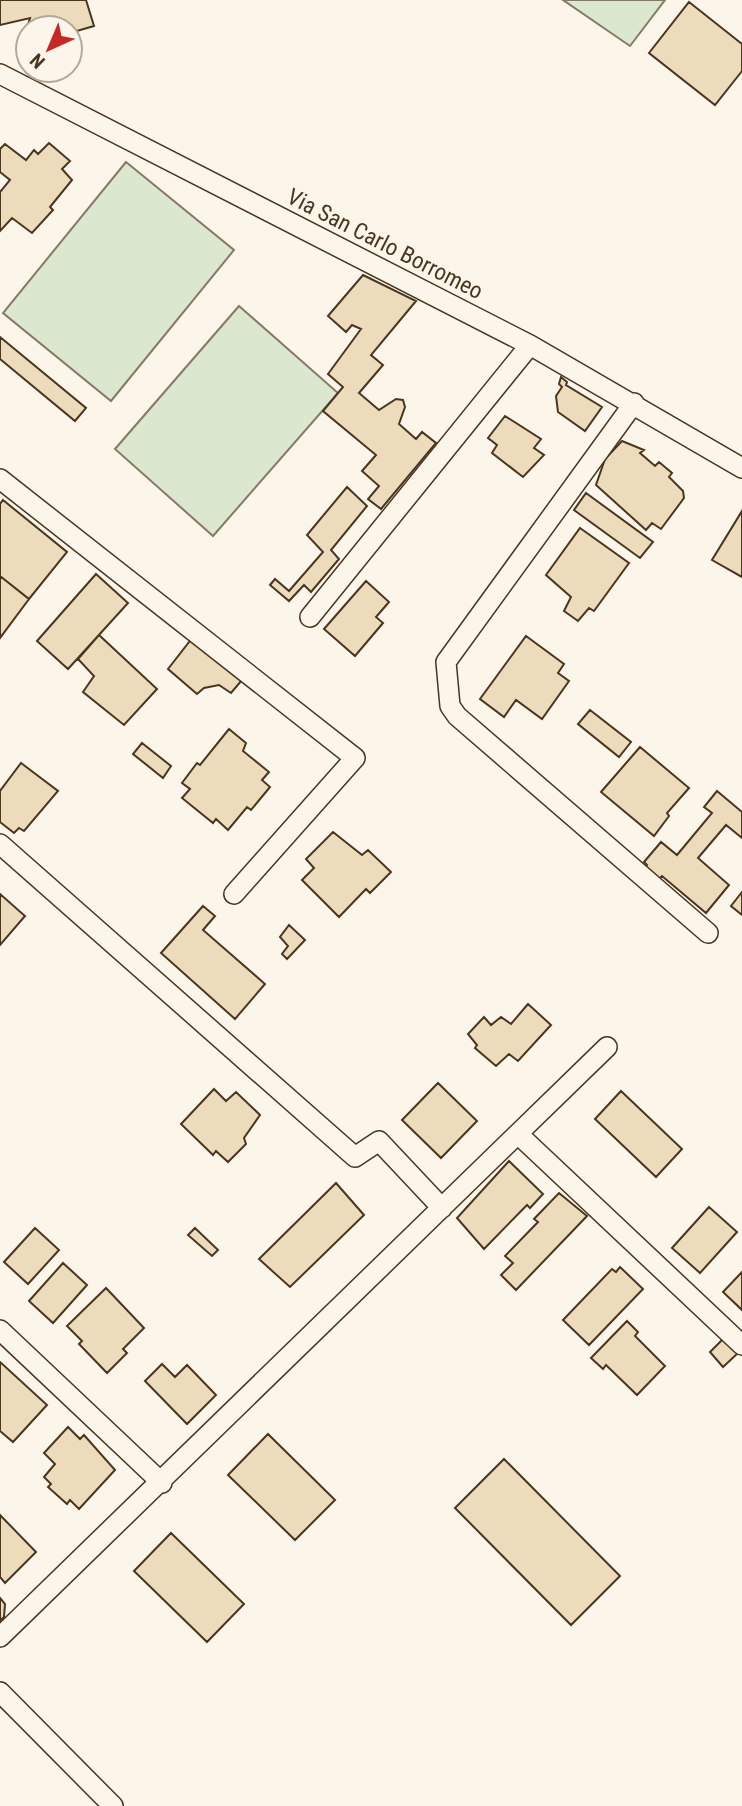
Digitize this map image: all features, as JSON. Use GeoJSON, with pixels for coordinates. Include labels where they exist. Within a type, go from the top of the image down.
{"type":"FeatureCollection","features":[{"type":"Feature","properties":{"kind":"street","name":"Via San Carlo Borromeo"},"geometry":{"type":"LineString","coordinates":[[0,74],[530,345],[742,468]]}},
{"type":"Feature","properties":{"kind":"street"},"geometry":{"type":"LineString","coordinates":[[310,617],[530,345]]}},
{"type":"Feature","properties":{"kind":"street"},"geometry":{"type":"LineString","coordinates":[[634,403],[446,662],[450,706],[457,716],[708,933]]}},
{"type":"Feature","properties":{"kind":"street"},"geometry":{"type":"LineString","coordinates":[[0,479],[355,758],[234,894]]}},
{"type":"Feature","properties":{"kind":"street"},"geometry":{"type":"LineString","coordinates":[[0,844],[355,1157],[379,1141],[442,1208]]}},
{"type":"Feature","properties":{"kind":"street"},"geometry":{"type":"LineString","coordinates":[[0,1637],[162,1483],[607,1047]]}},
{"type":"Feature","properties":{"kind":"street"},"geometry":{"type":"LineString","coordinates":[[519,1135],[742,1345]]}},
{"type":"Feature","properties":{"kind":"street"},"geometry":{"type":"LineString","coordinates":[[0,1330],[162,1483]]}},
{"type":"Feature","properties":{"kind":"street"},"geometry":{"type":"LineString","coordinates":[[0,1692],[113,1806]]}},
{"type":"Feature","properties":{"kind":"green space"},"geometry":{"type":"Polygon","coordinates":[[[563,0],[665,0],[630,46],[563,0]]]}},
{"type":"Feature","properties":{"kind":"green space"},"geometry":{"type":"Polygon","coordinates":[[[126,162],[234,250],[111,401],[3,313],[126,162]]]}},
{"type":"Feature","properties":{"kind":"green space"},"geometry":{"type":"Polygon","coordinates":[[[239,306],[338,393],[213,536],[115,449],[239,306]]]}},
{"type":"Feature","properties":{"kind":"building"},"geometry":{"type":"Polygon","coordinates":[[[0,0],[86,0],[94,26],[84,29],[84,14],[14,14],[14,22],[0,25],[0,0]]]}},
{"type":"Feature","properties":{"kind":"building"},"geometry":{"type":"Polygon","coordinates":[[[689,2],[742,44],[742,71],[715,105],[649,53],[689,2]]]}},
{"type":"Feature","properties":{"kind":"building"},"geometry":{"type":"Polygon","coordinates":[[[49,143],[70,161],[62,169],[72,180],[50,207],[53,210],[32,233],[12,218],[0,231],[0,192],[10,180],[0,172],[0,149],[5,144],[26,160],[34,150],[38,154],[49,143]]]}},
{"type":"Feature","properties":{"kind":"building"},"geometry":{"type":"Polygon","coordinates":[[[363,275],[416,301],[371,355],[383,365],[359,393],[379,410],[396,399],[403,400],[405,407],[399,424],[416,439],[422,432],[436,443],[381,509],[368,499],[379,486],[362,471],[376,455],[323,411],[343,387],[328,374],[361,329],[352,325],[346,332],[328,316],[363,275]]]}},
{"type":"Feature","properties":{"kind":"building"},"geometry":{"type":"Polygon","coordinates":[[[0,337],[86,408],[75,421],[0,359],[0,337]]]}},
{"type":"Feature","properties":{"kind":"building"},"geometry":{"type":"Polygon","coordinates":[[[561,377],[567,382],[566,385],[602,407],[585,431],[558,412],[556,396],[562,387],[559,384],[561,377]]]}},
{"type":"Feature","properties":{"kind":"building"},"geometry":{"type":"Polygon","coordinates":[[[505,416],[541,439],[534,448],[544,455],[523,477],[492,453],[497,445],[488,438],[505,416]]]}},
{"type":"Feature","properties":{"kind":"building"},"geometry":{"type":"Polygon","coordinates":[[[622,441],[644,450],[640,453],[655,466],[659,462],[672,473],[669,477],[683,491],[684,498],[661,529],[652,523],[646,530],[596,485],[605,459],[622,441]]]}},
{"type":"Feature","properties":{"kind":"building"},"geometry":{"type":"Polygon","coordinates":[[[347,487],[367,506],[331,550],[339,559],[311,592],[304,585],[289,601],[270,585],[275,579],[289,591],[323,552],[307,535],[347,487]]]}},
{"type":"Feature","properties":{"kind":"building"},"geometry":{"type":"Polygon","coordinates":[[[586,493],[653,542],[640,558],[574,510],[586,493]]]}},
{"type":"Feature","properties":{"kind":"building"},"geometry":{"type":"Polygon","coordinates":[[[3,500],[67,552],[29,599],[0,576],[0,504],[3,500]]]}},
{"type":"Feature","properties":{"kind":"building"},"geometry":{"type":"Polygon","coordinates":[[[742,511],[742,577],[712,560],[742,511]]]}},
{"type":"Feature","properties":{"kind":"building"},"geometry":{"type":"Polygon","coordinates":[[[580,528],[629,563],[594,611],[589,608],[578,621],[564,611],[571,597],[546,575],[580,528]]]}},
{"type":"Feature","properties":{"kind":"building"},"geometry":{"type":"Polygon","coordinates":[[[96,574],[128,603],[68,669],[37,641],[96,574]]]}},
{"type":"Feature","properties":{"kind":"building"},"geometry":{"type":"Polygon","coordinates":[[[0,576],[29,599],[0,638],[0,576]]]}},
{"type":"Feature","properties":{"kind":"building"},"geometry":{"type":"Polygon","coordinates":[[[366,581],[389,602],[376,617],[383,623],[355,656],[324,629],[366,581]]]}},
{"type":"Feature","properties":{"kind":"building"},"geometry":{"type":"Polygon","coordinates":[[[99,635],[157,689],[124,725],[83,692],[94,676],[78,659],[99,635]]]}},
{"type":"Feature","properties":{"kind":"building"},"geometry":{"type":"Polygon","coordinates":[[[526,636],[564,664],[558,673],[569,681],[542,719],[516,700],[504,717],[480,699],[526,636]]]}},
{"type":"Feature","properties":{"kind":"building"},"geometry":{"type":"Polygon","coordinates":[[[193,637],[242,680],[231,693],[219,685],[204,688],[197,694],[168,669],[193,637]]]}},
{"type":"Feature","properties":{"kind":"building"},"geometry":{"type":"Polygon","coordinates":[[[590,710],[631,742],[619,757],[578,724],[590,710]]]}},
{"type":"Feature","properties":{"kind":"building"},"geometry":{"type":"Polygon","coordinates":[[[229,729],[246,743],[243,751],[269,772],[262,780],[270,787],[251,810],[247,807],[228,830],[216,819],[213,823],[182,798],[190,789],[182,783],[229,729]]]}},
{"type":"Feature","properties":{"kind":"building"},"geometry":{"type":"Polygon","coordinates":[[[142,743],[171,766],[163,778],[133,754],[142,743]]]}},
{"type":"Feature","properties":{"kind":"building"},"geometry":{"type":"Polygon","coordinates":[[[640,747],[689,788],[667,813],[669,816],[654,836],[601,792],[640,747]]]}},
{"type":"Feature","properties":{"kind":"building"},"geometry":{"type":"Polygon","coordinates":[[[21,763],[58,791],[24,831],[19,828],[14,833],[0,822],[0,791],[21,763]]]}},
{"type":"Feature","properties":{"kind":"building"},"geometry":{"type":"Polygon","coordinates":[[[717,791],[742,812],[742,838],[726,825],[698,858],[729,885],[706,913],[662,876],[658,880],[644,868],[647,865],[644,862],[661,842],[677,855],[712,813],[704,807],[717,791]]]}},
{"type":"Feature","properties":{"kind":"building"},"geometry":{"type":"Polygon","coordinates":[[[333,832],[362,855],[368,850],[391,872],[370,893],[366,889],[339,917],[302,880],[314,868],[306,859],[333,832]]]}},
{"type":"Feature","properties":{"kind":"building"},"geometry":{"type":"Polygon","coordinates":[[[742,892],[742,915],[731,906],[742,892]]]}},
{"type":"Feature","properties":{"kind":"building"},"geometry":{"type":"Polygon","coordinates":[[[0,894],[25,916],[0,945],[0,894]]]}},
{"type":"Feature","properties":{"kind":"building"},"geometry":{"type":"Polygon","coordinates":[[[203,906],[215,916],[203,930],[265,984],[235,1019],[161,953],[203,906]]]}},
{"type":"Feature","properties":{"kind":"building"},"geometry":{"type":"Polygon","coordinates":[[[289,925],[305,940],[287,959],[282,954],[288,946],[280,937],[289,925]]]}},
{"type":"Feature","properties":{"kind":"building"},"geometry":{"type":"Polygon","coordinates":[[[528,1004],[551,1025],[518,1061],[509,1054],[496,1066],[475,1048],[477,1045],[468,1034],[484,1017],[491,1025],[501,1017],[511,1024],[528,1004]]]}},
{"type":"Feature","properties":{"kind":"building"},"geometry":{"type":"Polygon","coordinates":[[[438,1083],[477,1121],[441,1158],[402,1120],[438,1083]]]}},
{"type":"Feature","properties":{"kind":"building"},"geometry":{"type":"Polygon","coordinates":[[[214,1089],[226,1101],[236,1092],[260,1115],[244,1138],[246,1144],[228,1162],[216,1151],[213,1155],[181,1124],[214,1089]]]}},
{"type":"Feature","properties":{"kind":"building"},"geometry":{"type":"Polygon","coordinates":[[[621,1091],[682,1149],[656,1177],[595,1119],[621,1091]]]}},
{"type":"Feature","properties":{"kind":"building"},"geometry":{"type":"Polygon","coordinates":[[[509,1161],[543,1194],[530,1208],[527,1205],[484,1249],[457,1218],[509,1161]]]}},
{"type":"Feature","properties":{"kind":"building"},"geometry":{"type":"Polygon","coordinates":[[[336,1183],[364,1215],[290,1287],[259,1259],[336,1183]]]}},
{"type":"Feature","properties":{"kind":"building"},"geometry":{"type":"Polygon","coordinates":[[[559,1193],[587,1216],[516,1290],[501,1275],[513,1263],[505,1256],[538,1222],[534,1219],[559,1193]]]}},
{"type":"Feature","properties":{"kind":"building"},"geometry":{"type":"Polygon","coordinates":[[[709,1207],[737,1232],[700,1273],[672,1248],[709,1207]]]}},
{"type":"Feature","properties":{"kind":"building"},"geometry":{"type":"Polygon","coordinates":[[[35,1228],[59,1250],[28,1284],[4,1262],[35,1228]]]}},
{"type":"Feature","properties":{"kind":"building"},"geometry":{"type":"Polygon","coordinates":[[[195,1228],[218,1250],[212,1256],[188,1235],[195,1228]]]}},
{"type":"Feature","properties":{"kind":"building"},"geometry":{"type":"Polygon","coordinates":[[[63,1263],[87,1285],[53,1323],[29,1301],[63,1263]]]}},
{"type":"Feature","properties":{"kind":"building"},"geometry":{"type":"Polygon","coordinates":[[[620,1267],[643,1289],[589,1345],[563,1320],[612,1269],[616,1272],[620,1267]]]}},
{"type":"Feature","properties":{"kind":"building"},"geometry":{"type":"Polygon","coordinates":[[[742,1272],[742,1310],[723,1292],[742,1272]]]}},
{"type":"Feature","properties":{"kind":"building"},"geometry":{"type":"Polygon","coordinates":[[[106,1288],[144,1328],[123,1349],[127,1353],[107,1373],[79,1344],[82,1341],[67,1326],[106,1288]]]}},
{"type":"Feature","properties":{"kind":"building"},"geometry":{"type":"Polygon","coordinates":[[[627,1321],[638,1332],[635,1336],[665,1366],[637,1395],[606,1365],[603,1369],[591,1358],[627,1321]]]}},
{"type":"Feature","properties":{"kind":"building"},"geometry":{"type":"Polygon","coordinates":[[[724,1338],[738,1353],[723,1367],[710,1352],[724,1338]]]}},
{"type":"Feature","properties":{"kind":"building"},"geometry":{"type":"Polygon","coordinates":[[[0,1362],[47,1405],[13,1442],[0,1431],[0,1362]]]}},
{"type":"Feature","properties":{"kind":"building"},"geometry":{"type":"Polygon","coordinates":[[[162,1364],[175,1377],[187,1365],[216,1395],[187,1424],[145,1381],[162,1364]]]}},
{"type":"Feature","properties":{"kind":"building"},"geometry":{"type":"Polygon","coordinates":[[[68,1427],[80,1439],[84,1435],[115,1470],[79,1509],[70,1500],[67,1504],[48,1487],[51,1484],[44,1477],[55,1464],[44,1453],[68,1427]]]}},
{"type":"Feature","properties":{"kind":"building"},"geometry":{"type":"Polygon","coordinates":[[[268,1434],[335,1500],[295,1540],[228,1475],[268,1434]]]}},
{"type":"Feature","properties":{"kind":"building"},"geometry":{"type":"Polygon","coordinates":[[[504,1459],[620,1576],[571,1625],[455,1508],[504,1459]]]}},
{"type":"Feature","properties":{"kind":"building"},"geometry":{"type":"Polygon","coordinates":[[[0,1515],[36,1552],[5,1583],[0,1577],[0,1515]]]}},
{"type":"Feature","properties":{"kind":"building"},"geometry":{"type":"Polygon","coordinates":[[[171,1533],[244,1604],[207,1642],[134,1571],[171,1533]]]}},
{"type":"Feature","properties":{"kind":"building"},"geometry":{"type":"Polygon","coordinates":[[[0,1598],[5,1604],[4,1617],[0,1621],[0,1598]]]}}]}
